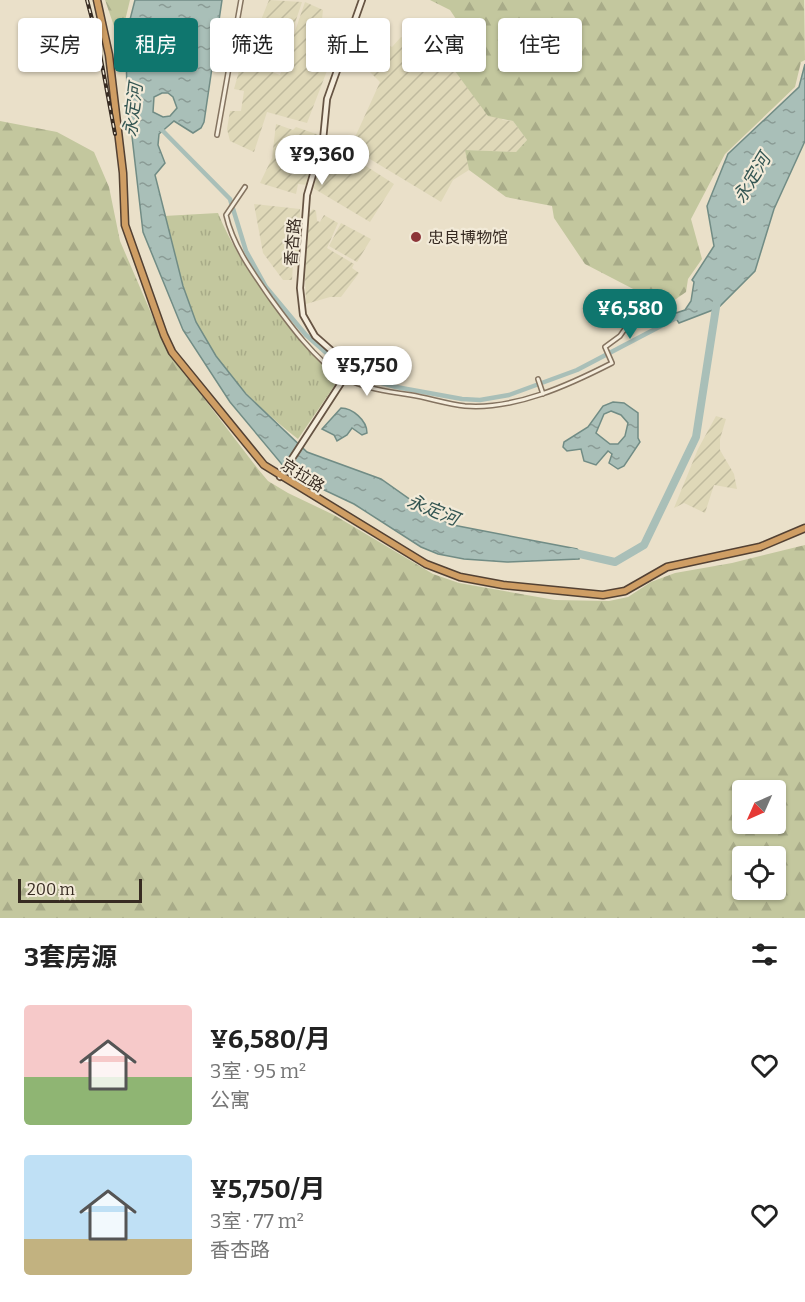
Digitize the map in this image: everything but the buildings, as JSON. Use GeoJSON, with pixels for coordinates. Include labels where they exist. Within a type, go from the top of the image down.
{"type":"FeatureCollection","features":[{"type":"Feature","properties":{"kind":"highway","name":"京拉路"},"geometry":{"type":"LineString","coordinates":[[98,1],[112,78],[123,173],[125,225],[164,335],[172,352],[264,465],[426,564],[447,573],[503,585],[603,595],[625,591],[667,567],[745,552],[805,528]]}},
{"type":"Feature","properties":{"kind":"street"},"geometry":{"type":"LineString","coordinates":[[217,135],[242,0]]}},
{"type":"Feature","properties":{"kind":"street","name":"香杏路"},"geometry":{"type":"LineString","coordinates":[[282,474],[308,438],[354,363],[332,351],[315,336],[303,315],[300,288],[307,195],[323,140],[327,99],[362,0]]}},
{"type":"Feature","properties":{"kind":"street"},"geometry":{"type":"LineString","coordinates":[[245,187],[229,208],[226,218],[238,247],[255,277],[301,336],[345,378],[387,392],[465,406],[486,405],[543,394],[562,388],[612,363],[605,347],[620,336],[636,314]]}},
{"type":"Feature","properties":{"kind":"street"},"geometry":{"type":"LineString","coordinates":[[538,379],[543,394]]}},
{"type":"Feature","properties":{"kind":"shaded area"},"geometry":{"type":"Polygon","coordinates":[[[269,0],[302,2],[294,26],[294,18],[262,18],[269,0]]]}},
{"type":"Feature","properties":{"kind":"shaded area"},"geometry":{"type":"Polygon","coordinates":[[[305,2],[323,10],[322,18],[306,18],[306,72],[327,72],[307,123],[267,112],[254,152],[230,141],[227,129],[230,111],[241,111],[244,91],[234,89],[239,72],[272,72],[280,75],[281,72],[294,72],[294,34],[305,2]]]}},
{"type":"Feature","properties":{"kind":"shaded area"},"geometry":{"type":"Polygon","coordinates":[[[402,37],[402,72],[457,72],[503,120],[513,121],[527,140],[516,152],[466,150],[469,170],[453,180],[441,202],[355,150],[352,144],[380,82],[370,72],[390,72],[390,46],[392,47],[402,37]]]}},
{"type":"Feature","properties":{"kind":"shaded area"},"geometry":{"type":"Polygon","coordinates":[[[276,124],[293,130],[296,127],[319,135],[307,185],[298,184],[296,194],[260,183],[272,158],[276,124]]]}},
{"type":"Feature","properties":{"kind":"shaded area"},"geometry":{"type":"Polygon","coordinates":[[[330,143],[394,184],[370,222],[313,188],[327,144],[330,143]]]}},
{"type":"Feature","properties":{"kind":"shaded area"},"geometry":{"type":"Polygon","coordinates":[[[254,204],[300,209],[299,263],[293,264],[292,280],[283,280],[263,253],[254,204]]]}},
{"type":"Feature","properties":{"kind":"shaded area"},"geometry":{"type":"Polygon","coordinates":[[[313,209],[316,211],[317,221],[320,222],[324,215],[338,223],[327,248],[354,264],[352,268],[359,273],[341,297],[330,297],[306,304],[305,276],[309,214],[313,209]]]}},
{"type":"Feature","properties":{"kind":"shaded area"},"geometry":{"type":"Polygon","coordinates":[[[341,223],[371,239],[357,262],[329,246],[341,223]]]}},
{"type":"Feature","properties":{"kind":"shaded area"},"geometry":{"type":"Polygon","coordinates":[[[716,416],[726,419],[720,439],[720,450],[734,474],[737,489],[714,485],[705,513],[684,503],[674,508],[698,449],[716,416]]]}},
{"type":"Feature","properties":{"kind":"green space"},"geometry":{"type":"Polygon","coordinates":[[[105,0],[130,0],[126,18],[114,18],[114,26],[105,0]]]}},
{"type":"Feature","properties":{"kind":"green space"},"geometry":{"type":"Polygon","coordinates":[[[430,0],[804,0],[805,60],[801,62],[795,87],[725,154],[691,219],[702,259],[688,279],[686,292],[666,306],[585,264],[554,218],[552,206],[506,197],[469,170],[465,150],[516,152],[527,140],[513,121],[488,116],[456,72],[486,72],[486,18],[455,18],[450,10],[430,0]]]}},
{"type":"Feature","properties":{"kind":"green space"},"geometry":{"type":"Polygon","coordinates":[[[0,121],[57,132],[94,152],[109,187],[120,241],[167,350],[268,481],[334,515],[433,574],[459,583],[555,600],[609,601],[628,597],[651,582],[675,573],[732,563],[805,545],[805,918],[0,918],[0,121]]]}},
{"type":"Feature","properties":{"kind":"green space"},"geometry":{"type":"Polygon","coordinates":[[[218,213],[229,237],[255,281],[287,322],[339,379],[298,439],[254,401],[227,372],[205,339],[186,296],[164,216],[218,213]]]}},
{"type":"Feature","properties":{"kind":"water"},"geometry":{"type":"Polygon","coordinates":[[[135,0],[222,0],[219,18],[210,18],[211,72],[204,122],[201,128],[193,133],[174,121],[159,134],[158,145],[165,163],[155,175],[183,286],[196,322],[216,356],[246,394],[307,452],[381,479],[435,517],[453,525],[577,549],[580,553],[579,559],[507,562],[464,559],[438,554],[421,547],[354,504],[290,474],[230,402],[183,330],[143,232],[126,72],[198,72],[198,18],[130,18],[135,0]],[[162,93],[154,97],[153,112],[163,117],[170,116],[177,108],[173,97],[168,93],[162,93]]]}},
{"type":"Feature","properties":{"kind":"water"},"geometry":{"type":"Polygon","coordinates":[[[805,64],[805,141],[774,209],[755,271],[718,308],[679,323],[673,314],[685,310],[691,301],[694,282],[692,280],[714,246],[707,206],[728,154],[799,87],[805,64]]]}},
{"type":"Feature","properties":{"kind":"water"},"geometry":{"type":"Polygon","coordinates":[[[613,402],[624,403],[638,413],[640,442],[624,466],[618,469],[609,463],[612,454],[608,451],[596,465],[584,461],[581,449],[567,451],[563,447],[564,442],[588,427],[603,406],[613,402]],[[611,411],[604,414],[596,433],[610,444],[618,444],[625,436],[628,423],[621,415],[611,411]]]}},
{"type":"Feature","properties":{"kind":"water"},"geometry":{"type":"Polygon","coordinates":[[[341,408],[350,410],[358,416],[367,433],[362,435],[352,428],[347,435],[337,441],[334,435],[322,429],[341,408]]]}},
{"type":"Feature","properties":{"kind":"waterway"},"geometry":{"type":"LineString","coordinates":[[159,127],[230,199],[246,251],[266,287],[306,335],[340,365],[357,376],[396,387],[462,399],[480,400],[509,395],[577,370],[680,316]]}},
{"type":"Feature","properties":{"kind":"waterway","name":"永定河"},"geometry":{"type":"LineString","coordinates":[[571,552],[615,562],[644,545],[696,437],[717,301]]}},
{"type":"Feature","properties":{"kind":"railway"},"geometry":{"type":"LineString","coordinates":[[87,0],[97,38],[115,134]]}},
{"type":"Feature","properties":{"kind":"place","name":"忠良博物馆"},"geometry":{"type":"Point","coordinates":[416,237]}}]}
